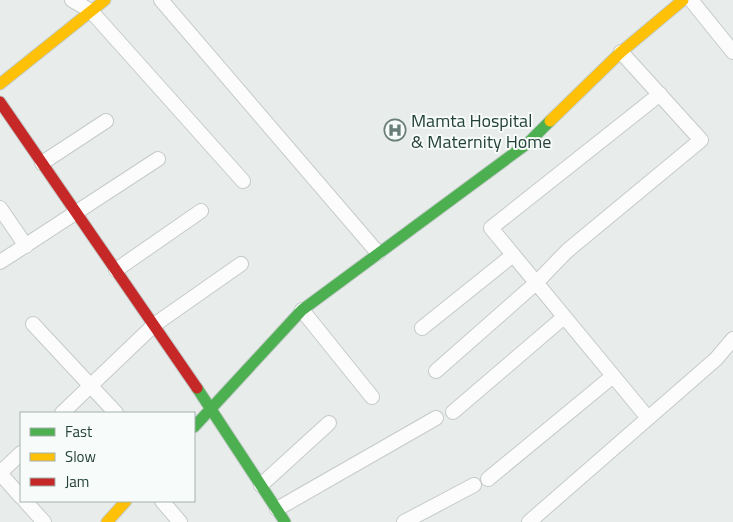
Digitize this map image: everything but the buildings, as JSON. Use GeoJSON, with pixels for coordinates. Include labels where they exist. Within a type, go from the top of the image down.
{"type":"FeatureCollection","features":[{"type":"Feature","properties":{"kind":"street"},"geometry":{"type":"LineString","coordinates":[[72,0],[92,11],[243,181]]}},
{"type":"Feature","properties":{"kind":"street"},"geometry":{"type":"LineString","coordinates":[[0,84],[105,0]]}},
{"type":"Feature","properties":{"kind":"street"},"geometry":{"type":"LineString","coordinates":[[161,0],[378,252]]}},
{"type":"Feature","properties":{"kind":"street"},"geometry":{"type":"LineString","coordinates":[[195,426],[302,310],[528,143],[621,52],[682,0]]}},
{"type":"Feature","properties":{"kind":"street"},"geometry":{"type":"LineString","coordinates":[[691,0],[733,52]]}},
{"type":"Feature","properties":{"kind":"street"},"geometry":{"type":"LineString","coordinates":[[436,371],[536,283],[567,251],[701,140],[621,52]]}},
{"type":"Feature","properties":{"kind":"street"},"geometry":{"type":"LineString","coordinates":[[648,418],[491,228],[660,94]]}},
{"type":"Feature","properties":{"kind":"street"},"geometry":{"type":"LineString","coordinates":[[0,102],[211,408],[285,522]]}},
{"type":"Feature","properties":{"kind":"street"},"geometry":{"type":"LineString","coordinates":[[42,163],[106,121]]}},
{"type":"Feature","properties":{"kind":"street"},"geometry":{"type":"LineString","coordinates":[[0,262],[77,214],[158,159]]}},
{"type":"Feature","properties":{"kind":"street"},"geometry":{"type":"LineString","coordinates":[[0,208],[26,246]]}},
{"type":"Feature","properties":{"kind":"street"},"geometry":{"type":"LineString","coordinates":[[116,270],[201,211]]}},
{"type":"Feature","properties":{"kind":"street"},"geometry":{"type":"LineString","coordinates":[[422,328],[513,255]]}},
{"type":"Feature","properties":{"kind":"street"},"geometry":{"type":"LineString","coordinates":[[63,412],[154,325],[241,264]]}},
{"type":"Feature","properties":{"kind":"street"},"geometry":{"type":"LineString","coordinates":[[302,310],[372,397]]}},
{"type":"Feature","properties":{"kind":"street"},"geometry":{"type":"LineString","coordinates":[[453,412],[564,317]]}},
{"type":"Feature","properties":{"kind":"street"},"geometry":{"type":"LineString","coordinates":[[33,324],[115,412]]}},
{"type":"Feature","properties":{"kind":"street"},"geometry":{"type":"LineString","coordinates":[[529,522],[716,359],[733,339]]}},
{"type":"Feature","properties":{"kind":"street"},"geometry":{"type":"LineString","coordinates":[[488,479],[612,376]]}},
{"type":"Feature","properties":{"kind":"street"},"geometry":{"type":"LineString","coordinates":[[277,510],[436,418]]}},
{"type":"Feature","properties":{"kind":"street"},"geometry":{"type":"LineString","coordinates":[[261,485],[330,423]]}},
{"type":"Feature","properties":{"kind":"street"},"geometry":{"type":"LineString","coordinates":[[20,454],[0,473],[20,496]]}},
{"type":"Feature","properties":{"kind":"street"},"geometry":{"type":"LineString","coordinates":[[404,522],[474,485]]}},
{"type":"Feature","properties":{"kind":"street"},"geometry":{"type":"LineString","coordinates":[[26,502],[44,522]]}},
{"type":"Feature","properties":{"kind":"street"},"geometry":{"type":"LineString","coordinates":[[106,522],[125,502]]}},
{"type":"Feature","properties":{"kind":"street"},"geometry":{"type":"LineString","coordinates":[[163,502],[180,522]]}},
{"type":"Feature","properties":{"kind":"traffic: fast"},"geometry":{"type":"LineString","coordinates":[[195,426],[302,310],[528,143],[550,121]]}},
{"type":"Feature","properties":{"kind":"traffic: fast"},"geometry":{"type":"LineString","coordinates":[[197,388],[285,522]]}},
{"type":"Feature","properties":{"kind":"traffic: slow"},"geometry":{"type":"LineString","coordinates":[[0,84],[105,0]]}},
{"type":"Feature","properties":{"kind":"traffic: slow"},"geometry":{"type":"LineString","coordinates":[[550,121],[621,52],[683,0]]}},
{"type":"Feature","properties":{"kind":"traffic: slow"},"geometry":{"type":"LineString","coordinates":[[107,522],[125,502]]}},
{"type":"Feature","properties":{"kind":"traffic: jam"},"geometry":{"type":"LineString","coordinates":[[0,102],[197,388]]}},
{"type":"Feature","properties":{"kind":"place","name":"Mamta Hospital & Maternity Home"},"geometry":{"type":"Point","coordinates":[395,130]}}]}
